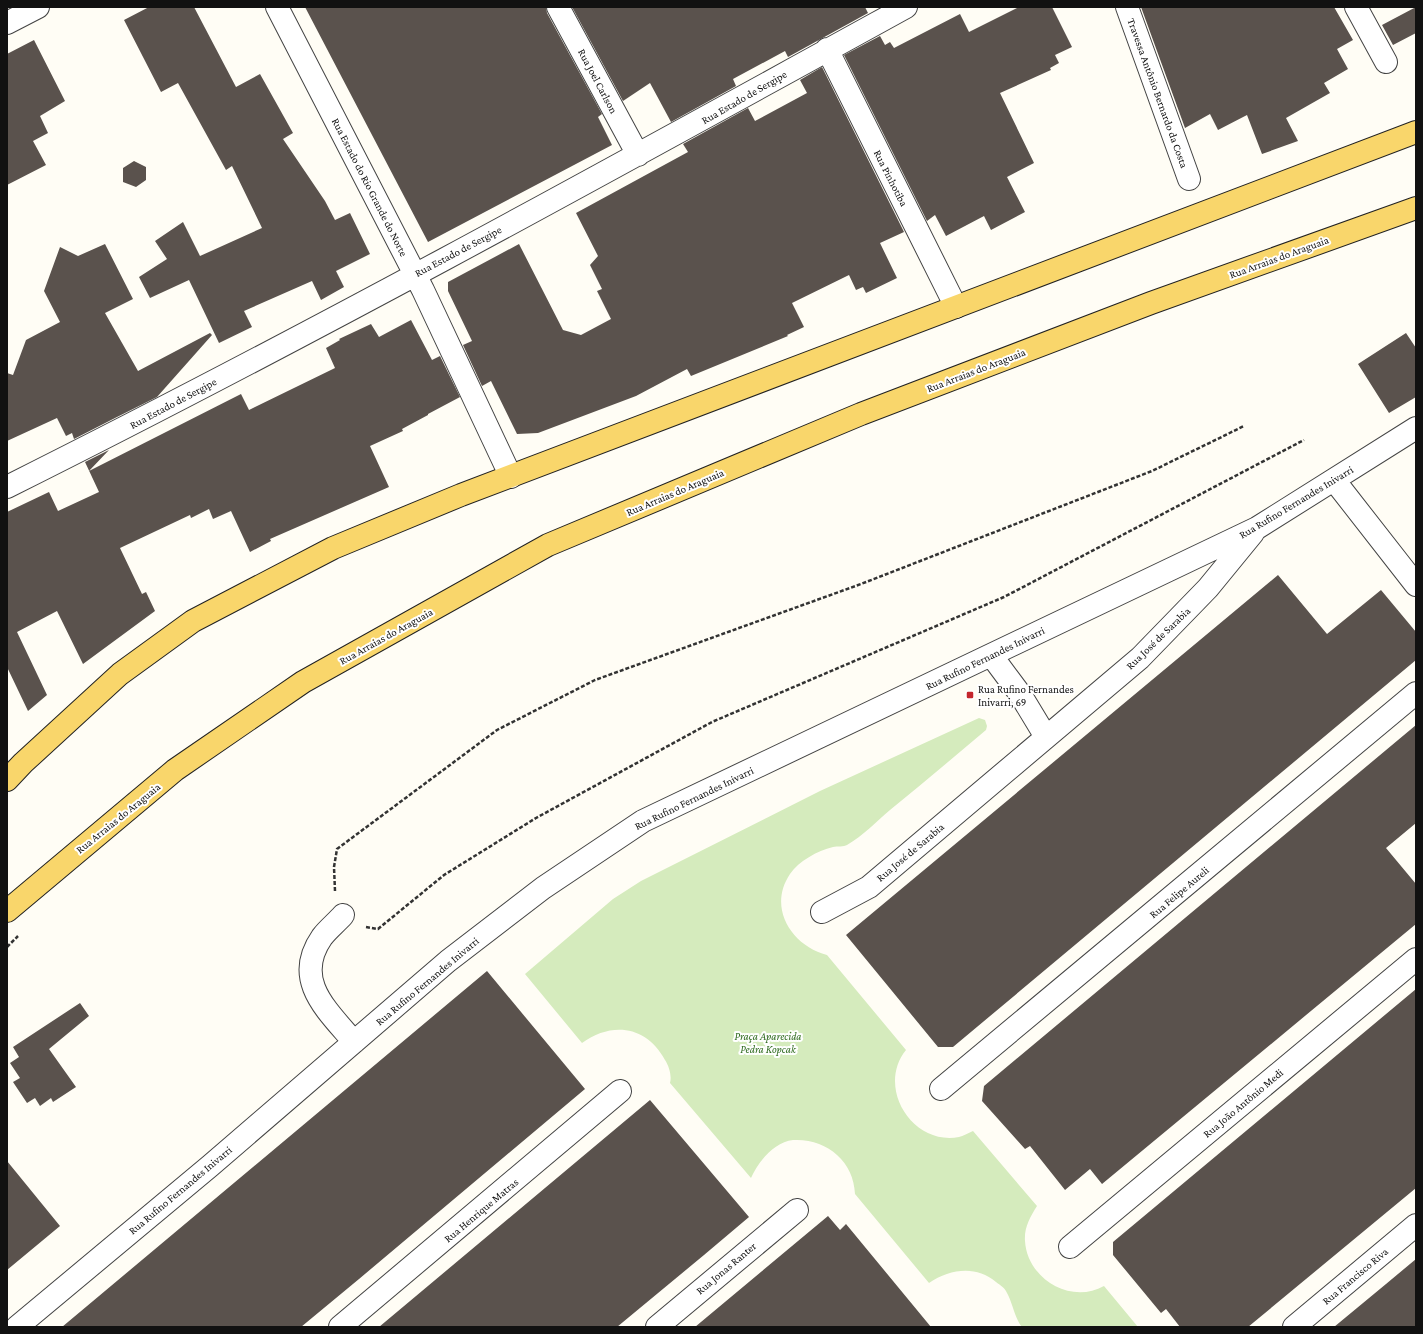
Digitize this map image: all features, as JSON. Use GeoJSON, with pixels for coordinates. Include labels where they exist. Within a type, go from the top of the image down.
{"type":"FeatureCollection","features":[{"type":"Feature","properties":{"kind":"main road"},"geometry":{"type":"LineString","coordinates":[[7,780],[23,763],[120,674],[193,621],[333,548],[461,495],[1416,132]]}},
{"type":"Feature","properties":{"kind":"main road","name":"Rua Arraias do Araguaia"},"geometry":{"type":"LineString","coordinates":[[7,911],[176,770],[303,682],[548,545],[869,411],[1151,304],[1416,208]]}},
{"type":"Feature","properties":{"kind":"street"},"geometry":{"type":"LineString","coordinates":[[7,23],[38,7]]}},
{"type":"Feature","properties":{"kind":"street","name":"Rua Estado do Rio Grande do Norte"},"geometry":{"type":"LineString","coordinates":[[277,7],[415,274],[511,476]]}},
{"type":"Feature","properties":{"kind":"street","name":"Rua Joel Carlson"},"geometry":{"type":"LineString","coordinates":[[558,7],[638,155]]}},
{"type":"Feature","properties":{"kind":"street","name":"Rua Estado de Sergipe"},"geometry":{"type":"LineString","coordinates":[[7,487],[297,338],[638,155],[827,49],[906,7]]}},
{"type":"Feature","properties":{"kind":"street","name":"Travessa Antônio Bernardo da Costa"},"geometry":{"type":"LineString","coordinates":[[1126,7],[1189,179]]}},
{"type":"Feature","properties":{"kind":"street"},"geometry":{"type":"LineString","coordinates":[[1356,7],[1386,62]]}},
{"type":"Feature","properties":{"kind":"street","name":"Rua Pinhotiba"},"geometry":{"type":"LineString","coordinates":[[827,49],[956,307]]}},
{"type":"Feature","properties":{"kind":"street","name":"Rua Rufino Fernandes Inivarri"},"geometry":{"type":"LineString","coordinates":[[17,1327],[210,1166],[448,961],[532,897],[643,822],[1257,528],[1416,428]]}},
{"type":"Feature","properties":{"kind":"street"},"geometry":{"type":"LineString","coordinates":[[1334,480],[1416,585]]}},
{"type":"Feature","properties":{"kind":"street","name":"Rua José de Sarabia"},"geometry":{"type":"LineString","coordinates":[[822,912],[869,887],[1140,658],[1208,588],[1257,528]]}},
{"type":"Feature","properties":{"kind":"street"},"geometry":{"type":"LineString","coordinates":[[991,655],[1020,694],[1046,737]]}},
{"type":"Feature","properties":{"kind":"street","name":"Rua Felipe Aureli"},"geometry":{"type":"LineString","coordinates":[[941,1089],[1416,693]]}},
{"type":"Feature","properties":{"kind":"street"},"geometry":{"type":"LineString","coordinates":[[343,915],[322,937],[311,958],[311,980],[318,999],[354,1042]]}},
{"type":"Feature","properties":{"kind":"street","name":"Rua João Antônio Medi"},"geometry":{"type":"LineString","coordinates":[[1070,1247],[1416,959]]}},
{"type":"Feature","properties":{"kind":"street","name":"Rua Henrique Matras"},"geometry":{"type":"LineString","coordinates":[[340,1327],[620,1091]]}},
{"type":"Feature","properties":{"kind":"street","name":"Rua Jonas Ranter"},"geometry":{"type":"LineString","coordinates":[[657,1327],[796,1210]]}},
{"type":"Feature","properties":{"kind":"street","name":"Rua Francisco Riva"},"geometry":{"type":"LineString","coordinates":[[1294,1327],[1416,1225]]}},
{"type":"Feature","properties":{"kind":"path"},"geometry":{"type":"LineString","coordinates":[[1244,426],[1152,471],[862,584],[595,680],[497,730],[337,849],[334,867],[336,892],[343,915],[360,926],[378,929],[444,875],[536,818],[712,722],[1004,597],[1304,440]]}},
{"type":"Feature","properties":{"kind":"path"},"geometry":{"type":"LineString","coordinates":[[7,947],[20,934]]}},
{"type":"Feature","properties":{"kind":"green space","name":"Praça Aparecida Pedra Kopcak"},"geometry":{"type":"Polygon","coordinates":[[[979,718],[985,720],[987,726],[986,730],[864,833],[846,846],[833,847],[821,851],[798,865],[790,874],[784,887],[781,900],[782,912],[787,924],[794,934],[803,943],[814,950],[827,955],[906,1050],[898,1065],[895,1080],[897,1096],[904,1111],[914,1123],[927,1132],[942,1137],[959,1137],[973,1131],[1037,1206],[1028,1223],[1025,1232],[1025,1241],[1033,1266],[1042,1277],[1065,1290],[1078,1292],[1091,1291],[1104,1286],[1138,1327],[1022,1327],[1004,1288],[980,1273],[972,1271],[954,1272],[937,1278],[929,1283],[855,1194],[850,1171],[836,1154],[816,1143],[805,1140],[793,1140],[773,1149],[762,1159],[751,1178],[670,1083],[669,1068],[657,1049],[649,1040],[628,1030],[617,1030],[593,1036],[582,1043],[525,974],[613,899],[641,881],[820,791],[979,718]]]}},
{"type":"Feature","properties":{"kind":"building"},"geometry":{"type":"Polygon","coordinates":[[[149,7],[194,7],[236,87],[260,74],[293,133],[283,139],[325,201],[335,220],[350,213],[370,254],[336,271],[344,287],[321,300],[312,281],[244,311],[252,327],[219,343],[189,280],[150,298],[139,277],[167,259],[155,241],[183,222],[200,256],[262,228],[232,166],[226,170],[178,83],[161,92],[124,20],[149,7]]]}},
{"type":"Feature","properties":{"kind":"building"},"geometry":{"type":"Polygon","coordinates":[[[305,7],[546,7],[547,13],[602,114],[598,117],[612,145],[428,242],[305,7]]]}},
{"type":"Feature","properties":{"kind":"building"},"geometry":{"type":"Polygon","coordinates":[[[572,7],[865,7],[868,13],[788,57],[785,51],[733,79],[736,86],[671,122],[650,83],[623,101],[572,7]]]}},
{"type":"Feature","properties":{"kind":"building"},"geometry":{"type":"Polygon","coordinates":[[[1019,7],[1052,7],[1072,47],[1055,55],[1059,63],[1050,68],[1051,70],[1000,93],[1034,163],[1007,177],[1025,212],[991,230],[984,216],[946,236],[935,215],[927,221],[844,55],[880,36],[885,45],[890,42],[894,48],[960,14],[969,32],[1019,7]]]}},
{"type":"Feature","properties":{"kind":"building"},"geometry":{"type":"Polygon","coordinates":[[[1141,7],[1334,7],[1353,40],[1337,49],[1348,69],[1324,83],[1330,93],[1286,118],[1298,141],[1262,154],[1247,115],[1218,130],[1210,114],[1185,128],[1141,7]]]}},
{"type":"Feature","properties":{"kind":"building"},"geometry":{"type":"Polygon","coordinates":[[[1416,7],[1416,33],[1393,45],[1382,25],[1416,7]]]}},
{"type":"Feature","properties":{"kind":"building"},"geometry":{"type":"Polygon","coordinates":[[[34,40],[65,101],[40,116],[48,133],[33,141],[46,165],[7,185],[7,54],[34,40]]]}},
{"type":"Feature","properties":{"kind":"building"},"geometry":{"type":"Polygon","coordinates":[[[822,67],[904,232],[880,243],[897,278],[866,293],[863,287],[856,290],[849,275],[792,303],[804,327],[787,335],[788,336],[691,376],[687,369],[636,396],[538,433],[517,434],[491,381],[482,386],[463,345],[472,341],[448,291],[448,282],[519,244],[563,330],[581,335],[611,319],[597,291],[602,289],[590,265],[598,256],[576,213],[688,152],[683,144],[748,108],[755,121],[807,93],[800,80],[822,67]]]}},
{"type":"Feature","properties":{"kind":"building"},"geometry":{"type":"Polygon","coordinates":[[[134,161],[146,167],[146,180],[136,187],[123,182],[123,168],[134,161]]]}},
{"type":"Feature","properties":{"kind":"building"},"geometry":{"type":"Polygon","coordinates":[[[105,244],[133,299],[105,313],[138,371],[210,333],[212,335],[157,397],[74,439],[72,433],[66,436],[57,418],[7,441],[7,373],[13,375],[26,340],[60,322],[44,291],[60,247],[78,256],[105,244]]]}},
{"type":"Feature","properties":{"kind":"building"},"geometry":{"type":"Polygon","coordinates":[[[411,320],[432,360],[440,356],[460,397],[402,429],[403,431],[370,446],[389,487],[270,539],[271,541],[250,552],[231,511],[213,519],[209,509],[191,518],[190,515],[120,548],[142,594],[146,592],[155,611],[83,664],[57,611],[17,632],[47,695],[28,711],[7,667],[7,512],[49,492],[58,511],[99,492],[89,471],[241,394],[249,410],[335,368],[326,348],[340,340],[339,339],[371,324],[379,337],[411,320]]]}},
{"type":"Feature","properties":{"kind":"building"},"geometry":{"type":"Polygon","coordinates":[[[1406,333],[1416,348],[1416,397],[1389,413],[1358,364],[1406,333]]]}},
{"type":"Feature","properties":{"kind":"building"},"geometry":{"type":"Polygon","coordinates":[[[109,450],[89,471],[85,462],[109,450]]]}},
{"type":"Feature","properties":{"kind":"building"},"geometry":{"type":"Polygon","coordinates":[[[1278,575],[1327,634],[1381,590],[1416,632],[1416,660],[953,1047],[938,1047],[846,935],[1278,575]]]}},
{"type":"Feature","properties":{"kind":"building"},"geometry":{"type":"Polygon","coordinates":[[[1416,725],[1416,823],[1386,848],[1416,884],[1416,924],[1102,1184],[1090,1169],[1065,1190],[1030,1146],[1025,1149],[982,1101],[984,1086],[1416,725]]]}},
{"type":"Feature","properties":{"kind":"building"},"geometry":{"type":"Polygon","coordinates":[[[487,971],[585,1089],[359,1279],[301,1327],[62,1327],[487,971]]]}},
{"type":"Feature","properties":{"kind":"building"},"geometry":{"type":"Polygon","coordinates":[[[1416,989],[1416,1188],[1248,1327],[1180,1327],[1166,1309],[1161,1313],[1113,1255],[1113,1242],[1416,989]]]}},
{"type":"Feature","properties":{"kind":"building"},"geometry":{"type":"Polygon","coordinates":[[[80,1003],[89,1016],[49,1049],[76,1087],[53,1102],[51,1098],[40,1106],[35,1098],[27,1103],[13,1082],[20,1078],[10,1063],[19,1057],[13,1047],[80,1003]]]}},
{"type":"Feature","properties":{"kind":"building"},"geometry":{"type":"Polygon","coordinates":[[[650,1100],[749,1217],[704,1255],[617,1327],[379,1327],[650,1100]]]}},
{"type":"Feature","properties":{"kind":"building"},"geometry":{"type":"Polygon","coordinates":[[[7,1161],[60,1226],[7,1270],[7,1161]]]}},
{"type":"Feature","properties":{"kind":"building"},"geometry":{"type":"Polygon","coordinates":[[[828,1216],[840,1230],[846,1224],[931,1327],[695,1327],[828,1216]]]}},
{"type":"Feature","properties":{"kind":"building"},"geometry":{"type":"Polygon","coordinates":[[[1416,1259],[1416,1327],[1334,1327],[1386,1284],[1416,1259]]]}},
{"type":"Feature","properties":{"kind":"place","name":"Rua Rufino Fernandes Inivarri, 69"},"geometry":{"type":"Point","coordinates":[970,695]}}]}
